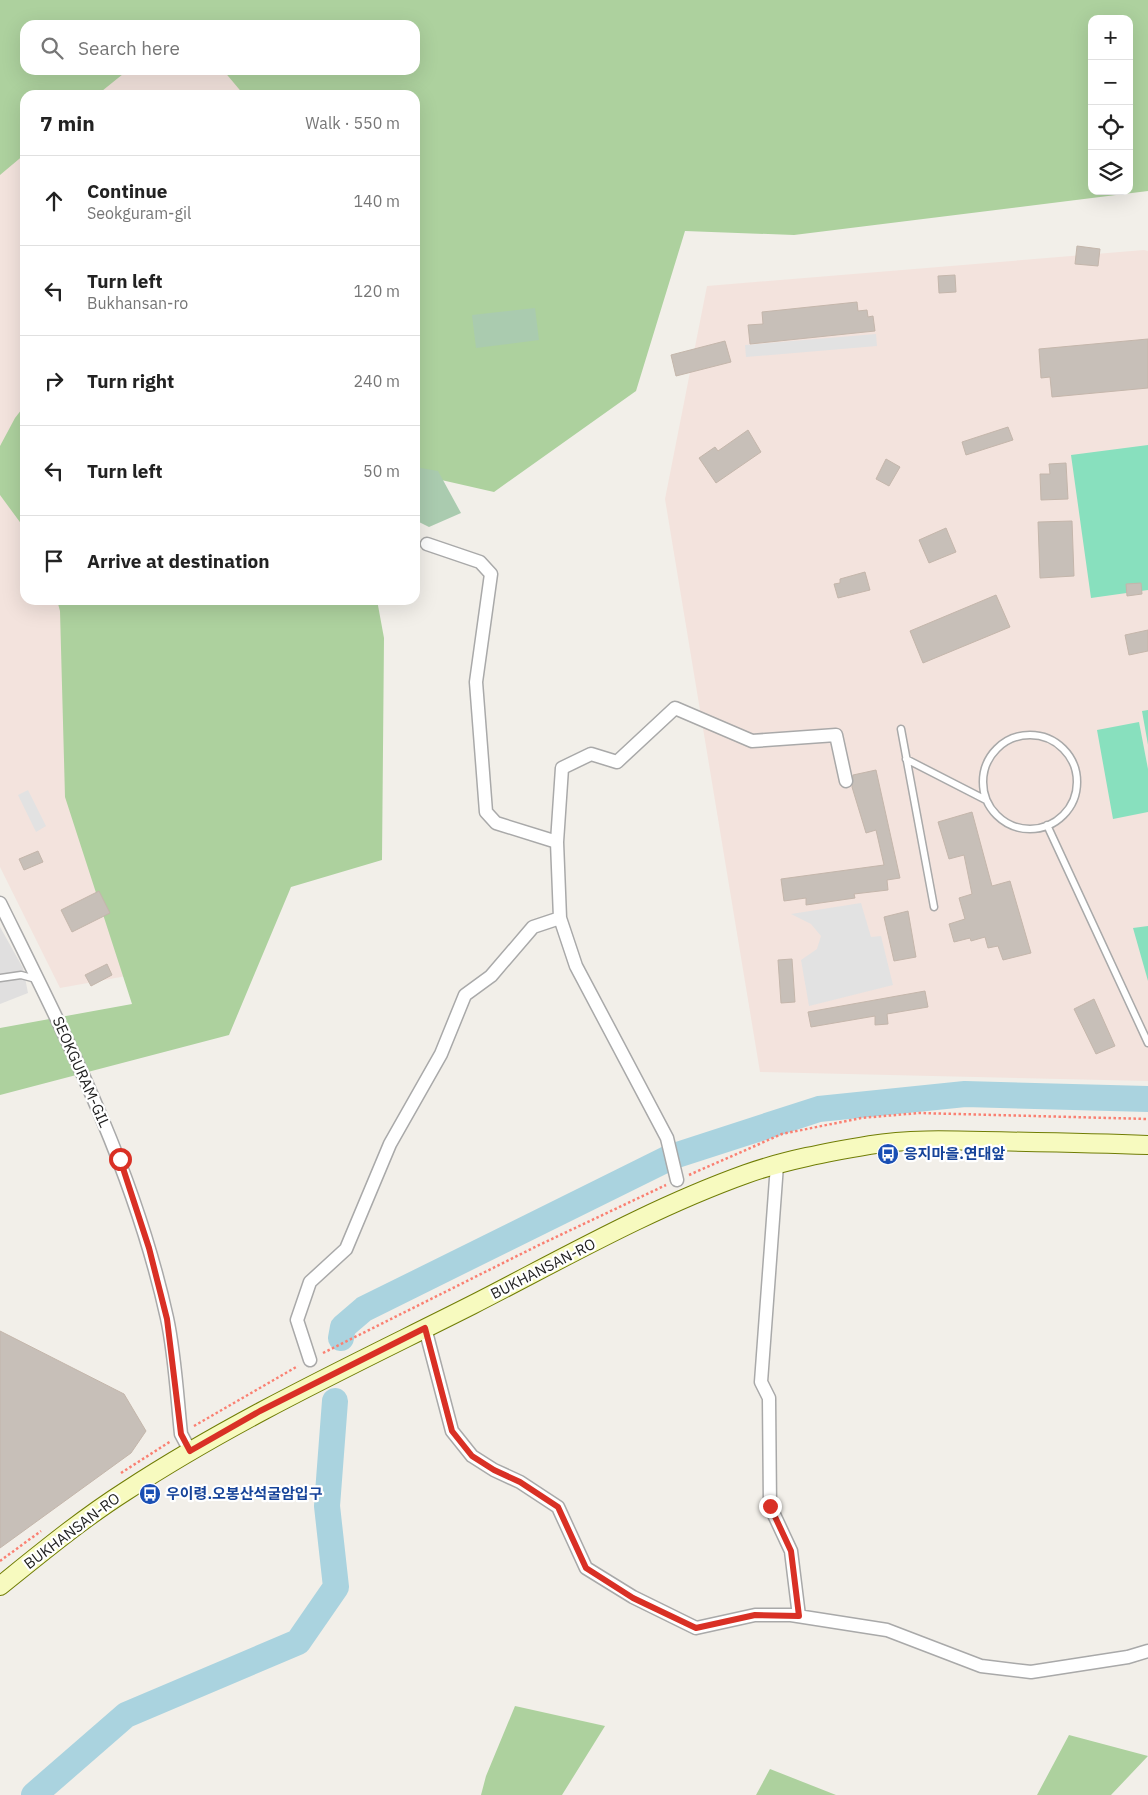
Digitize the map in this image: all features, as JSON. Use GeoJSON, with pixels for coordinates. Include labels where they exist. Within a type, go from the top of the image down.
{"type":"FeatureCollection","features":[{"type":"Feature","properties":{"kind":"street"},"geometry":{"type":"LineString","coordinates":[[427,544],[480,562],[492,574],[476,682],[486,812],[496,823],[558,842]]}},
{"type":"Feature","properties":{"kind":"street"},"geometry":{"type":"LineString","coordinates":[[676,1180],[667,1138],[576,966],[560,918],[558,842],[562,768],[591,754],[617,762],[675,708],[752,741],[836,735],[846,781]]}},
{"type":"Feature","properties":{"kind":"street","name":"SEOKGURAM-GIL"},"geometry":{"type":"LineString","coordinates":[[0,903],[85,1078],[120,1159],[135,1201],[167,1319],[181,1434],[190,1451]]}},
{"type":"Feature","properties":{"kind":"street"},"geometry":{"type":"LineString","coordinates":[[310,1360],[297,1320],[310,1282],[346,1249],[390,1144],[441,1054],[465,995],[491,976],[533,927],[560,918]]}},
{"type":"Feature","properties":{"kind":"street","name":"BUKHANSAN-RO"},"geometry":{"type":"LineString","coordinates":[[0,1586],[94,1513],[190,1451],[300,1391],[648,1215],[711,1187],[777,1166],[872,1144],[901,1142],[1148,1145]]}},
{"type":"Feature","properties":{"kind":"street"},"geometry":{"type":"LineString","coordinates":[[777,1166],[766,1344],[761,1382],[769,1398],[770,1506],[791,1551],[799,1616]]}},
{"type":"Feature","properties":{"kind":"street"},"geometry":{"type":"LineString","coordinates":[[425,1328],[452,1431],[472,1456],[494,1470],[520,1482],[558,1507],[586,1568],[633,1598],[696,1628],[755,1615],[799,1616],[888,1630],[981,1666],[1031,1672],[1148,1651]]}},
{"type":"Feature","properties":{"kind":"lane"},"geometry":{"type":"LineString","coordinates":[[901,729],[934,908]]}},
{"type":"Feature","properties":{"kind":"lane"},"geometry":{"type":"LineString","coordinates":[[1020,735],[1034,735],[1049,739],[1062,748],[1072,760],[1076,783],[1071,805],[1061,817],[1048,825],[1032,829],[1014,826],[994,812],[986,800],[983,787],[983,773],[988,760],[996,748],[1007,740],[1020,735]]}},
{"type":"Feature","properties":{"kind":"lane"},"geometry":{"type":"LineString","coordinates":[[906,760],[986,800]]}},
{"type":"Feature","properties":{"kind":"lane"},"geometry":{"type":"LineString","coordinates":[[1048,825],[1145,1028],[1148,1043]]}},
{"type":"Feature","properties":{"kind":"lane"},"geometry":{"type":"LineString","coordinates":[[0,978],[21,975],[38,979]]}},
{"type":"Feature","properties":{"kind":"shaded area"},"geometry":{"type":"Polygon","coordinates":[[[71,75],[251,75],[265,90],[52,90],[71,75]]]}},
{"type":"Feature","properties":{"kind":"shaded area"},"geometry":{"type":"Polygon","coordinates":[[[20,116],[20,605],[94,605],[143,973],[60,988],[0,867],[0,133],[20,116]]]}},
{"type":"Feature","properties":{"kind":"shaded area"},"geometry":{"type":"Polygon","coordinates":[[[1148,251],[1148,1081],[760,1072],[665,499],[707,286],[1148,251]]]}},
{"type":"Feature","properties":{"kind":"shaded area"},"geometry":{"type":"Polygon","coordinates":[[[876,334],[877,346],[746,357],[745,345],[876,334]]]}},
{"type":"Feature","properties":{"kind":"shaded area"},"geometry":{"type":"Polygon","coordinates":[[[28,790],[46,826],[36,832],[18,795],[28,790]]]}},
{"type":"Feature","properties":{"kind":"shaded area"},"geometry":{"type":"Polygon","coordinates":[[[861,903],[871,937],[881,936],[893,985],[809,1006],[801,960],[817,949],[821,936],[811,924],[791,914],[861,903]]]}},
{"type":"Feature","properties":{"kind":"shaded area"},"geometry":{"type":"Polygon","coordinates":[[[0,927],[23,968],[28,993],[0,1004],[0,927]]]}},
{"type":"Feature","properties":{"kind":"green space"},"geometry":{"type":"Polygon","coordinates":[[[0,0],[1148,0],[1148,191],[1133,193],[1133,15],[1088,15],[1088,195],[1116,195],[794,235],[685,231],[636,391],[494,492],[420,475],[420,90],[240,90],[227,75],[420,75],[420,20],[20,20],[20,75],[122,75],[103,90],[20,90],[20,158],[0,175],[0,0]]]}},
{"type":"Feature","properties":{"kind":"green space"},"geometry":{"type":"Polygon","coordinates":[[[535,308],[539,340],[476,348],[472,315],[535,308]]]}},
{"type":"Feature","properties":{"kind":"green space"},"geometry":{"type":"Polygon","coordinates":[[[20,412],[20,522],[0,495],[0,446],[20,412]]]}},
{"type":"Feature","properties":{"kind":"green space"},"geometry":{"type":"Polygon","coordinates":[[[1148,445],[1148,590],[1091,598],[1071,455],[1148,445]]]}},
{"type":"Feature","properties":{"kind":"green space"},"geometry":{"type":"Polygon","coordinates":[[[420,468],[438,471],[461,513],[429,527],[420,522],[420,468]]]}},
{"type":"Feature","properties":{"kind":"green space"},"geometry":{"type":"Polygon","coordinates":[[[58,605],[378,605],[384,638],[382,860],[291,887],[229,1035],[0,1095],[0,1028],[132,1004],[65,797],[58,605]]]}},
{"type":"Feature","properties":{"kind":"green space"},"geometry":{"type":"Polygon","coordinates":[[[1148,710],[1148,745],[1142,711],[1148,710]]]}},
{"type":"Feature","properties":{"kind":"green space"},"geometry":{"type":"Polygon","coordinates":[[[1139,722],[1148,769],[1148,812],[1113,819],[1097,730],[1139,722]]]}},
{"type":"Feature","properties":{"kind":"green space"},"geometry":{"type":"Polygon","coordinates":[[[1148,926],[1148,981],[1133,928],[1148,926]]]}},
{"type":"Feature","properties":{"kind":"green space"},"geometry":{"type":"Polygon","coordinates":[[[515,1706],[605,1726],[562,1795],[481,1795],[486,1776],[515,1706]]]}},
{"type":"Feature","properties":{"kind":"green space"},"geometry":{"type":"Polygon","coordinates":[[[1069,1735],[1148,1756],[1111,1795],[1037,1795],[1069,1735]]]}},
{"type":"Feature","properties":{"kind":"green space"},"geometry":{"type":"Polygon","coordinates":[[[770,1769],[836,1795],[756,1795],[770,1769]]]}},
{"type":"Feature","properties":{"kind":"building"},"geometry":{"type":"Polygon","coordinates":[[[1077,246],[1100,249],[1098,266],[1075,264],[1077,246]]]}},
{"type":"Feature","properties":{"kind":"building"},"geometry":{"type":"Polygon","coordinates":[[[955,275],[956,292],[939,293],[938,276],[955,275]]]}},
{"type":"Feature","properties":{"kind":"building"},"geometry":{"type":"Polygon","coordinates":[[[857,302],[858,311],[867,310],[868,317],[873,316],[875,331],[750,344],[748,325],[763,324],[762,312],[857,302]]]}},
{"type":"Feature","properties":{"kind":"building"},"geometry":{"type":"Polygon","coordinates":[[[1148,339],[1148,388],[1052,397],[1050,377],[1041,378],[1039,349],[1148,339]]]}},
{"type":"Feature","properties":{"kind":"building"},"geometry":{"type":"Polygon","coordinates":[[[725,341],[731,362],[676,376],[671,355],[725,341]]]}},
{"type":"Feature","properties":{"kind":"building"},"geometry":{"type":"Polygon","coordinates":[[[1008,427],[1013,440],[966,455],[962,442],[1008,427]]]}},
{"type":"Feature","properties":{"kind":"building"},"geometry":{"type":"Polygon","coordinates":[[[748,430],[761,452],[716,483],[699,458],[715,447],[718,451],[748,430]]]}},
{"type":"Feature","properties":{"kind":"building"},"geometry":{"type":"Polygon","coordinates":[[[886,459],[900,467],[889,486],[876,479],[886,459]]]}},
{"type":"Feature","properties":{"kind":"building"},"geometry":{"type":"Polygon","coordinates":[[[1066,463],[1068,499],[1041,500],[1040,474],[1050,474],[1049,464],[1066,463]]]}},
{"type":"Feature","properties":{"kind":"building"},"geometry":{"type":"Polygon","coordinates":[[[1072,521],[1074,576],[1040,578],[1038,522],[1072,521]]]}},
{"type":"Feature","properties":{"kind":"building"},"geometry":{"type":"Polygon","coordinates":[[[946,528],[956,552],[929,563],[919,540],[946,528]]]}},
{"type":"Feature","properties":{"kind":"building"},"geometry":{"type":"Polygon","coordinates":[[[865,572],[870,590],[838,598],[834,584],[840,583],[840,579],[865,572]]]}},
{"type":"Feature","properties":{"kind":"building"},"geometry":{"type":"Polygon","coordinates":[[[1141,583],[1142,594],[1127,596],[1126,584],[1141,583]]]}},
{"type":"Feature","properties":{"kind":"building"},"geometry":{"type":"Polygon","coordinates":[[[996,595],[1010,627],[923,663],[910,631],[996,595]]]}},
{"type":"Feature","properties":{"kind":"building"},"geometry":{"type":"Polygon","coordinates":[[[1148,630],[1148,651],[1129,655],[1125,635],[1148,630]]]}},
{"type":"Feature","properties":{"kind":"building"},"geometry":{"type":"Polygon","coordinates":[[[876,770],[900,878],[887,880],[888,890],[854,894],[855,898],[806,905],[806,898],[784,901],[781,879],[884,865],[876,830],[866,833],[852,787],[853,775],[876,770]]]}},
{"type":"Feature","properties":{"kind":"building"},"geometry":{"type":"Polygon","coordinates":[[[972,812],[992,886],[1010,881],[1031,953],[1003,960],[998,946],[988,948],[985,937],[971,941],[970,938],[954,942],[949,924],[965,919],[959,898],[972,894],[964,855],[949,859],[938,822],[972,812]]]}},
{"type":"Feature","properties":{"kind":"building"},"geometry":{"type":"Polygon","coordinates":[[[38,851],[43,862],[24,870],[19,859],[38,851]]]}},
{"type":"Feature","properties":{"kind":"building"},"geometry":{"type":"Polygon","coordinates":[[[99,891],[110,913],[72,932],[61,910],[99,891]]]}},
{"type":"Feature","properties":{"kind":"building"},"geometry":{"type":"Polygon","coordinates":[[[908,911],[916,957],[894,961],[884,917],[908,911]]]}},
{"type":"Feature","properties":{"kind":"building"},"geometry":{"type":"Polygon","coordinates":[[[792,959],[795,1002],[781,1003],[778,960],[792,959]]]}},
{"type":"Feature","properties":{"kind":"building"},"geometry":{"type":"Polygon","coordinates":[[[107,964],[112,975],[91,986],[85,975],[107,964]]]}},
{"type":"Feature","properties":{"kind":"building"},"geometry":{"type":"Polygon","coordinates":[[[925,991],[928,1007],[887,1014],[888,1024],[875,1025],[875,1016],[811,1027],[808,1012],[925,991]]]}},
{"type":"Feature","properties":{"kind":"building"},"geometry":{"type":"Polygon","coordinates":[[[1094,999],[1115,1046],[1096,1054],[1074,1009],[1094,999]]]}},
{"type":"Feature","properties":{"kind":"building"},"geometry":{"type":"Polygon","coordinates":[[[0,1331],[124,1394],[146,1431],[131,1453],[0,1548],[0,1331]]]}},
{"type":"Feature","properties":{"kind":"waterway"},"geometry":{"type":"LineString","coordinates":[[341,1338],[343,1327],[364,1309],[671,1157],[819,1109],[965,1094],[1148,1099]]}},
{"type":"Feature","properties":{"kind":"waterway"},"geometry":{"type":"LineString","coordinates":[[34,1795],[126,1715],[298,1642],[336,1587],[327,1506],[335,1401]]}},
{"type":"Feature","properties":{"kind":"place","name":"응지마을.연대앞"},"geometry":{"type":"Point","coordinates":[888,1154]}},
{"type":"Feature","properties":{"kind":"place","name":"우이령.오봉산석굴암입구"},"geometry":{"type":"Point","coordinates":[150,1494]}},
{"type":"Feature","properties":{"kind":"route"},"geometry":{"type":"LineString","coordinates":[[120,1159],[149,1248],[167,1319],[181,1434],[190,1451],[260,1411],[425,1328],[452,1431],[472,1456],[494,1470],[520,1482],[558,1507],[586,1568],[633,1598],[696,1628],[755,1615],[799,1616],[791,1551],[770,1506]]}}]}
